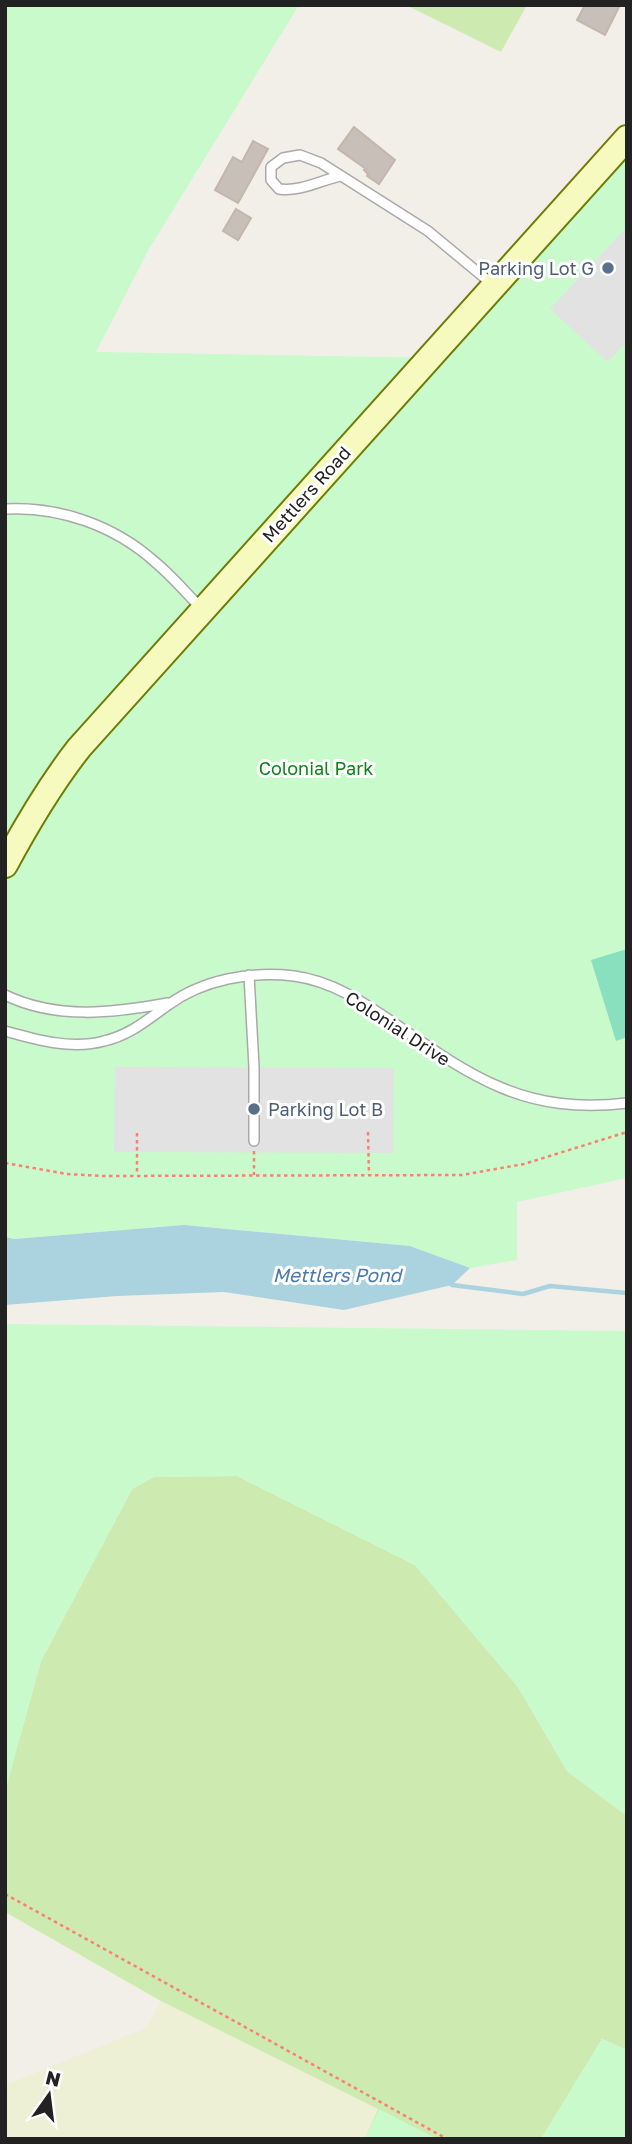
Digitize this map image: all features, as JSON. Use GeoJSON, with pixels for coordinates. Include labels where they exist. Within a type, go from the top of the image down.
{"type":"FeatureCollection","features":[{"type":"Feature","properties":{"kind":"street","name":"Mettlers Road"},"geometry":{"type":"LineString","coordinates":[[5,865],[55,778],[79,748],[627,138]]}},
{"type":"Feature","properties":{"kind":"lane"},"geometry":{"type":"LineString","coordinates":[[340,176],[294,191],[279,189],[271,180],[271,167],[283,158],[300,155],[321,163],[428,231],[494,285]]}},
{"type":"Feature","properties":{"kind":"lane"},"geometry":{"type":"LineString","coordinates":[[5,509],[39,509],[59,513],[111,532],[156,562],[202,610]]}},
{"type":"Feature","properties":{"kind":"lane"},"geometry":{"type":"LineString","coordinates":[[249,975],[254,1141]]}},
{"type":"Feature","properties":{"kind":"lane","name":"Colonial Drive"},"geometry":{"type":"LineString","coordinates":[[5,1031],[57,1043],[103,1042],[145,1023],[170,1003],[213,983],[249,975],[296,976],[322,982],[347,993],[470,1074],[516,1094],[559,1104],[627,1103]]}},
{"type":"Feature","properties":{"kind":"lane","name":"Colonial Drive"},"geometry":{"type":"LineString","coordinates":[[5,995],[34,1007],[79,1013],[137,1009],[170,1003]]}},
{"type":"Feature","properties":{"kind":"path"},"geometry":{"type":"LineString","coordinates":[[368,1132],[369,1175]]}},
{"type":"Feature","properties":{"kind":"path"},"geometry":{"type":"LineString","coordinates":[[5,1163],[66,1174],[462,1175],[497,1170],[627,1132]]}},
{"type":"Feature","properties":{"kind":"path"},"geometry":{"type":"LineString","coordinates":[[137,1133],[137,1175]]}},
{"type":"Feature","properties":{"kind":"path"},"geometry":{"type":"LineString","coordinates":[[254,1141],[254,1175]]}},
{"type":"Feature","properties":{"kind":"path"},"geometry":{"type":"LineString","coordinates":[[5,1894],[447,2139]]}},
{"type":"Feature","properties":{"kind":"green space","name":"Colonial Park"},"geometry":{"type":"Polygon","coordinates":[[[5,5],[299,5],[149,249],[96,352],[439,358],[627,140],[627,1178],[517,1202],[517,1260],[470,1268],[410,1246],[184,1225],[14,1239],[5,1237],[5,5]]]}},
{"type":"Feature","properties":{"kind":"green space"},"geometry":{"type":"Polygon","coordinates":[[[406,5],[527,5],[501,52],[406,5]]]}},
{"type":"Feature","properties":{"kind":"green space"},"geometry":{"type":"Polygon","coordinates":[[[627,949],[627,1037],[616,1041],[591,960],[627,949]]]}},
{"type":"Feature","properties":{"kind":"green space"},"geometry":{"type":"Polygon","coordinates":[[[5,1324],[627,1331],[627,1816],[567,1771],[518,1687],[415,1565],[237,1476],[154,1477],[132,1489],[41,1661],[5,1791],[5,1324]]]}},
{"type":"Feature","properties":{"kind":"green space"},"geometry":{"type":"Polygon","coordinates":[[[237,1476],[415,1565],[518,1687],[567,1771],[627,1816],[627,2050],[602,2039],[541,2139],[365,2139],[378,2109],[161,2001],[5,1912],[5,1791],[41,1661],[132,1489],[154,1477],[237,1476]]]}},
{"type":"Feature","properties":{"kind":"green space"},"geometry":{"type":"Polygon","coordinates":[[[161,2001],[379,2109],[365,2139],[5,2139],[5,2085],[146,2028],[161,2001]]]}},
{"type":"Feature","properties":{"kind":"green space"},"geometry":{"type":"Polygon","coordinates":[[[602,2039],[627,2050],[627,2139],[541,2139],[602,2039]]]}},
{"type":"Feature","properties":{"kind":"green space"},"geometry":{"type":"Polygon","coordinates":[[[379,2109],[437,2139],[365,2139],[379,2109]]]}},
{"type":"Feature","properties":{"kind":"shaded area","name":"Parking Lot G"},"geometry":{"type":"Polygon","coordinates":[[[627,227],[627,341],[608,362],[550,309],[627,227]]]}},
{"type":"Feature","properties":{"kind":"shaded area","name":"Parking Lot B"},"geometry":{"type":"Polygon","coordinates":[[[115,1067],[394,1068],[393,1153],[114,1152],[115,1067]]]}},
{"type":"Feature","properties":{"kind":"water","name":"Mettlers Pond"},"geometry":{"type":"Polygon","coordinates":[[[184,1225],[410,1246],[470,1268],[452,1285],[344,1310],[224,1292],[117,1296],[5,1305],[5,1237],[14,1239],[184,1225]]]}},
{"type":"Feature","properties":{"kind":"building"},"geometry":{"type":"Polygon","coordinates":[[[585,5],[620,5],[605,35],[577,20],[585,5]]]}},
{"type":"Feature","properties":{"kind":"building"},"geometry":{"type":"Polygon","coordinates":[[[354,127],[395,160],[379,184],[367,176],[364,170],[366,169],[338,149],[354,127]]]}},
{"type":"Feature","properties":{"kind":"building"},"geometry":{"type":"Polygon","coordinates":[[[253,141],[268,149],[238,203],[215,190],[233,157],[242,162],[253,141]]]}},
{"type":"Feature","properties":{"kind":"building"},"geometry":{"type":"Polygon","coordinates":[[[236,209],[251,218],[238,240],[223,231],[236,209]]]}},
{"type":"Feature","properties":{"kind":"waterway"},"geometry":{"type":"LineString","coordinates":[[452,1285],[523,1294],[550,1286],[627,1293]]}},
{"type":"Feature","properties":{"kind":"place","name":"Parking Lot G"},"geometry":{"type":"Point","coordinates":[608,268]}},
{"type":"Feature","properties":{"kind":"place","name":"Parking Lot B"},"geometry":{"type":"Point","coordinates":[254,1109]}}]}
